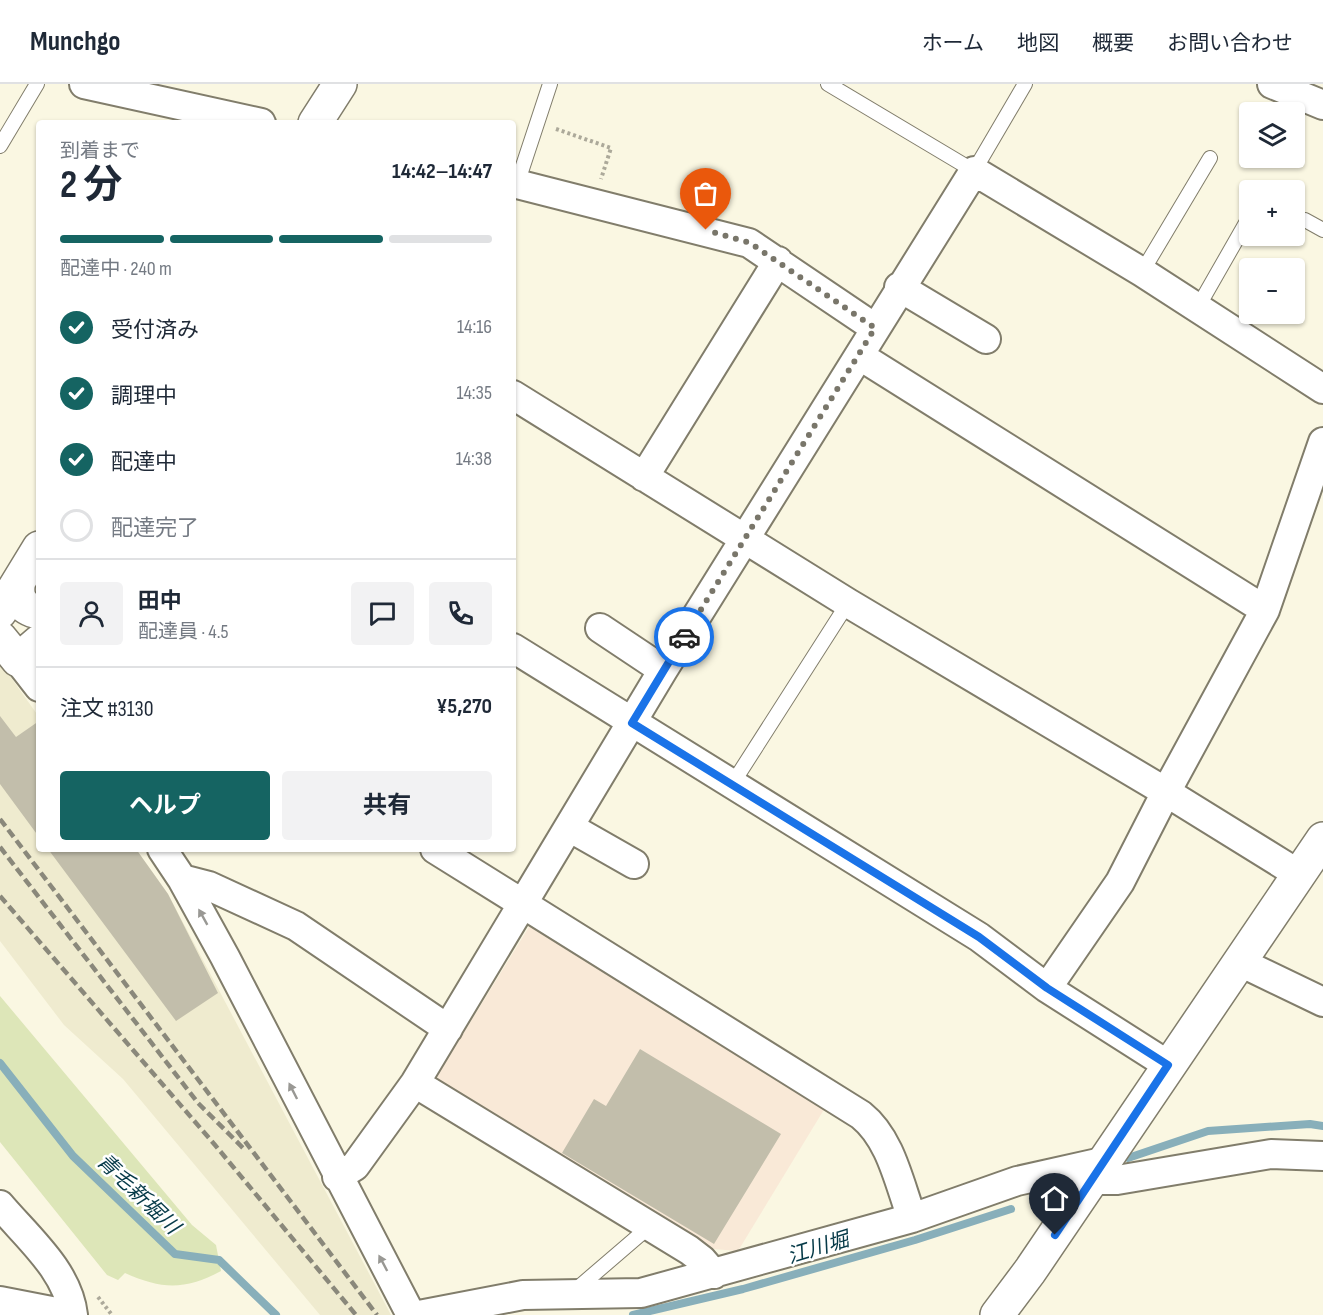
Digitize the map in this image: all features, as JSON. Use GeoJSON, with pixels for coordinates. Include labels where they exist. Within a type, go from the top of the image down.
{"type":"FeatureCollection","features":[{"type":"Feature","properties":{"kind":"street"},"geometry":{"type":"LineString","coordinates":[[84,84],[247,120]]}},
{"type":"Feature","properties":{"kind":"street"},"geometry":{"type":"LineString","coordinates":[[317,120],[340,84]]}},
{"type":"Feature","properties":{"kind":"street"},"geometry":{"type":"LineString","coordinates":[[1272,84],[1323,105]]}},
{"type":"Feature","properties":{"kind":"street"},"geometry":{"type":"LineString","coordinates":[[337,1177],[355,1166],[415,1083],[663,670],[860,356],[899,287],[974,171],[1142,272],[1323,389]]}},
{"type":"Feature","properties":{"kind":"street"},"geometry":{"type":"LineString","coordinates":[[516,187],[594,203],[750,243],[875,328]]}},
{"type":"Feature","properties":{"kind":"street"},"geometry":{"type":"LineString","coordinates":[[644,477],[778,261]]}},
{"type":"Feature","properties":{"kind":"street"},"geometry":{"type":"LineString","coordinates":[[899,287],[986,339]]}},
{"type":"Feature","properties":{"kind":"street"},"geometry":{"type":"LineString","coordinates":[[860,356],[1265,610]]}},
{"type":"Feature","properties":{"kind":"street"},"geometry":{"type":"LineString","coordinates":[[516,397],[747,538],[848,603],[1166,792],[1300,875]]}},
{"type":"Feature","properties":{"kind":"street"},"geometry":{"type":"LineString","coordinates":[[1047,988],[1120,882],[1265,610],[1323,442]]}},
{"type":"Feature","properties":{"kind":"street"},"geometry":{"type":"LineString","coordinates":[[0,612],[36,553]]}},
{"type":"Feature","properties":{"kind":"street"},"geometry":{"type":"LineString","coordinates":[[19,581],[17,590],[19,600],[26,608],[36,611]]}},
{"type":"Feature","properties":{"kind":"street"},"geometry":{"type":"LineString","coordinates":[[600,628],[663,670]]}},
{"type":"Feature","properties":{"kind":"street"},"geometry":{"type":"LineString","coordinates":[[19,646],[36,681]]}},
{"type":"Feature","properties":{"kind":"street"},"geometry":{"type":"LineString","coordinates":[[516,650],[731,786],[979,937],[1047,988],[1168,1065]]}},
{"type":"Feature","properties":{"kind":"street"},"geometry":{"type":"LineString","coordinates":[[569,827],[634,864]]}},
{"type":"Feature","properties":{"kind":"street"},"geometry":{"type":"LineString","coordinates":[[997,1315],[1323,839]]}},
{"type":"Feature","properties":{"kind":"street"},"geometry":{"type":"LineString","coordinates":[[164,852],[182,879],[411,1315]]}},
{"type":"Feature","properties":{"kind":"street"},"geometry":{"type":"LineString","coordinates":[[440,852],[873,1124],[883,1139],[912,1218]]}},
{"type":"Feature","properties":{"kind":"street"},"geometry":{"type":"LineString","coordinates":[[182,879],[209,886],[296,926],[448,1029]]}},
{"type":"Feature","properties":{"kind":"street"},"geometry":{"type":"LineString","coordinates":[[1240,962],[1323,1002]]}},
{"type":"Feature","properties":{"kind":"street"},"geometry":{"type":"LineString","coordinates":[[415,1083],[650,1226],[702,1260],[714,1274]]}},
{"type":"Feature","properties":{"kind":"street"},"geometry":{"type":"LineString","coordinates":[[419,1315],[499,1298],[641,1293],[912,1218],[1017,1181],[1097,1171],[1117,1180],[1271,1154],[1323,1156]]}},
{"type":"Feature","properties":{"kind":"street"},"geometry":{"type":"LineString","coordinates":[[0,1205],[64,1281],[71,1298],[72,1315],[0,1300]]}},
{"type":"Feature","properties":{"kind":"lane"},"geometry":{"type":"LineString","coordinates":[[0,146],[37,84]]}},
{"type":"Feature","properties":{"kind":"lane"},"geometry":{"type":"LineString","coordinates":[[516,181],[550,84]]}},
{"type":"Feature","properties":{"kind":"lane"},"geometry":{"type":"LineString","coordinates":[[828,84],[974,171],[1025,84]]}},
{"type":"Feature","properties":{"kind":"lane"},"geometry":{"type":"LineString","coordinates":[[1142,272],[1210,158]]}},
{"type":"Feature","properties":{"kind":"lane"},"geometry":{"type":"LineString","coordinates":[[1305,220],[1323,230]]}},
{"type":"Feature","properties":{"kind":"lane"},"geometry":{"type":"LineString","coordinates":[[1198,307],[1239,235]]}},
{"type":"Feature","properties":{"kind":"lane"},"geometry":{"type":"LineString","coordinates":[[731,786],[848,603]]}},
{"type":"Feature","properties":{"kind":"lane"},"geometry":{"type":"LineString","coordinates":[[570,1295],[582,1282],[650,1226]]}},
{"type":"Feature","properties":{"kind":"path"},"geometry":{"type":"LineString","coordinates":[[536,123],[611,148],[594,203]]}},
{"type":"Feature","properties":{"kind":"shaded area"},"geometry":{"type":"Polygon","coordinates":[[[0,662],[36,713],[36,852],[138,852],[168,894],[391,1315],[320,1315],[123,1079],[64,1025],[0,941],[0,662]]]}},
{"type":"Feature","properties":{"kind":"shaded area"},"geometry":{"type":"Polygon","coordinates":[[[529,927],[538,927],[828,1103],[738,1251],[714,1249],[442,1091],[437,1076],[529,927]]]}},
{"type":"Feature","properties":{"kind":"green space"},"geometry":{"type":"Polygon","coordinates":[[[0,996],[192,1225],[216,1245],[221,1271],[196,1282],[174,1286],[151,1283],[125,1273],[118,1280],[107,1275],[0,1142],[0,996]]]}},
{"type":"Feature","properties":{"kind":"building"},"geometry":{"type":"Polygon","coordinates":[[[0,716],[16,737],[36,723],[36,833],[0,784],[0,716]]]}},
{"type":"Feature","properties":{"kind":"building"},"geometry":{"type":"Polygon","coordinates":[[[50,852],[138,852],[168,894],[218,993],[176,1021],[50,852]]]}},
{"type":"Feature","properties":{"kind":"building"},"geometry":{"type":"Polygon","coordinates":[[[640,1049],[781,1134],[714,1244],[562,1153],[594,1099],[606,1106],[640,1049]]]}},
{"type":"Feature","properties":{"kind":"waterway","name":"青毛新堀川"},"geometry":{"type":"LineString","coordinates":[[0,1063],[73,1156],[175,1254],[219,1260],[276,1315]]}},
{"type":"Feature","properties":{"kind":"waterway","name":"江川堀"},"geometry":{"type":"LineString","coordinates":[[1128,1158],[1208,1131],[1310,1124],[1323,1126]]}},
{"type":"Feature","properties":{"kind":"waterway","name":"江川堀"},"geometry":{"type":"LineString","coordinates":[[633,1315],[743,1289],[915,1240],[1011,1209]]}},
{"type":"Feature","properties":{"kind":"railway"},"geometry":{"type":"LineString","coordinates":[[0,819],[377,1315]]}},
{"type":"Feature","properties":{"kind":"railway"},"geometry":{"type":"LineString","coordinates":[[0,847],[198,1103],[243,1148]]}},
{"type":"Feature","properties":{"kind":"railway"},"geometry":{"type":"LineString","coordinates":[[0,896],[215,1145],[356,1315]]}},
{"type":"Feature","properties":{"kind":"way so far"},"geometry":{"type":"LineString","coordinates":[[684,637],[860,356],[875,328],[750,243],[706,230]]}},
{"type":"Feature","properties":{"kind":"route"},"geometry":{"type":"LineString","coordinates":[[684,637],[632,723],[979,937],[1047,988],[1168,1065],[1055,1235]]}}]}
